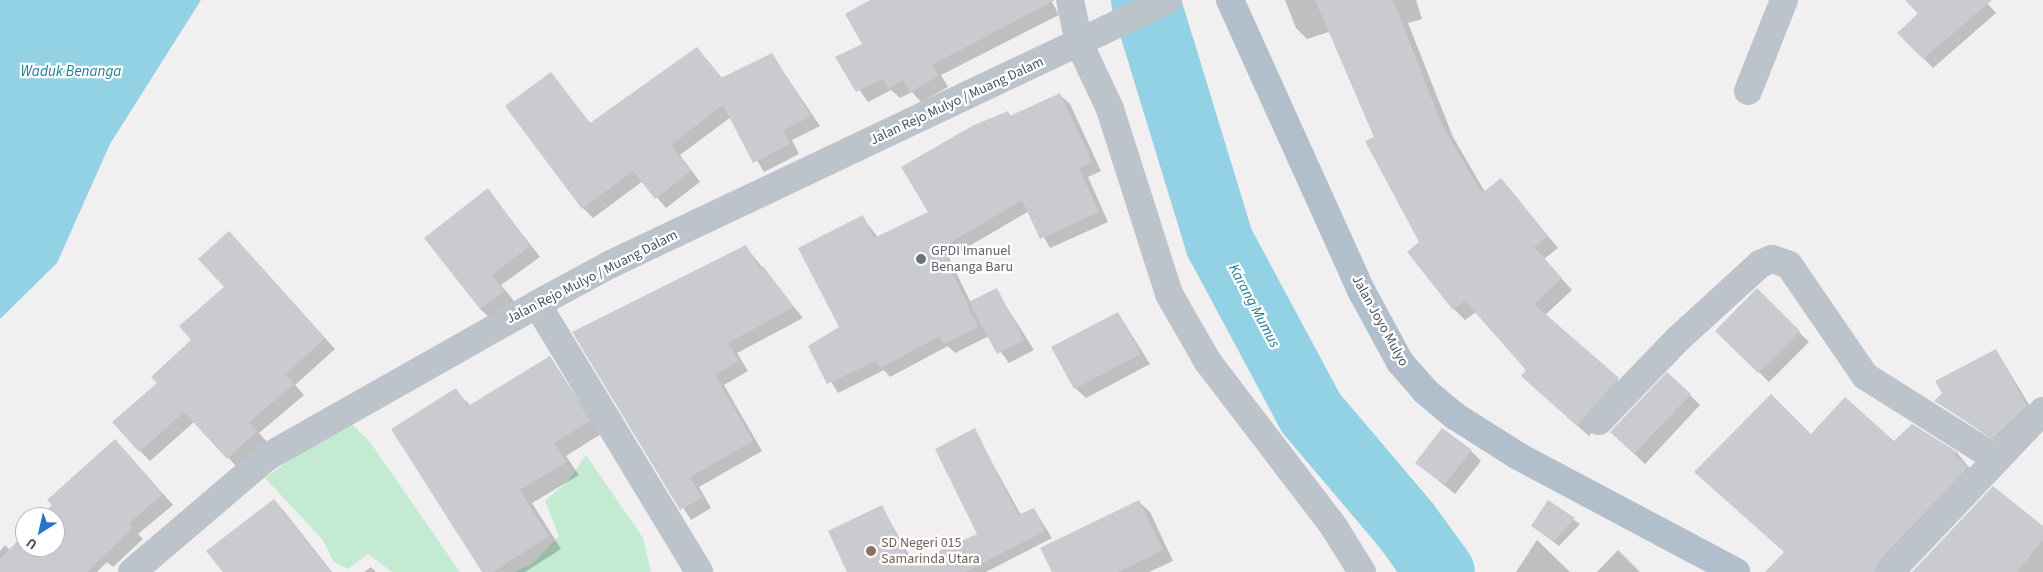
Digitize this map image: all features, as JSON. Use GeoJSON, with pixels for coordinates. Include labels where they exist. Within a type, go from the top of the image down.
{"type":"FeatureCollection","features":[{"type":"Feature","properties":{"kind":"main road","name":"Jalan Joyo Mulyo"},"geometry":{"type":"LineString","coordinates":[[1230,0],[1362,292],[1400,362],[1425,391],[1455,416],[1518,456],[1736,572]]}},
{"type":"Feature","properties":{"kind":"street"},"geometry":{"type":"LineString","coordinates":[[1070,0],[1083,41],[1110,109],[1169,294],[1208,362],[1334,527],[1362,572]]}},
{"type":"Feature","properties":{"kind":"street","name":"Jalan Rejo Mulyo / Muang Dalam"},"geometry":{"type":"LineString","coordinates":[[132,572],[268,457],[537,304],[611,264],[1168,0]]}},
{"type":"Feature","properties":{"kind":"street"},"geometry":{"type":"LineString","coordinates":[[1748,90],[1784,0]]}},
{"type":"Feature","properties":{"kind":"street"},"geometry":{"type":"LineString","coordinates":[[1599,421],[1679,338],[1760,264],[1772,260],[1789,265],[1865,376],[1997,459]]}},
{"type":"Feature","properties":{"kind":"street"},"geometry":{"type":"LineString","coordinates":[[537,304],[699,572]]}},
{"type":"Feature","properties":{"kind":"street"},"geometry":{"type":"LineString","coordinates":[[1890,572],[2043,411]]}},
{"type":"Feature","properties":{"kind":"green space"},"geometry":{"type":"Polygon","coordinates":[[[350,423],[370,442],[460,572],[392,572],[368,554],[348,569],[333,561],[323,540],[265,478],[323,436],[350,423]]]}},
{"type":"Feature","properties":{"kind":"green space"},"geometry":{"type":"Polygon","coordinates":[[[586,455],[643,538],[651,572],[515,572],[533,563],[559,536],[545,501],[569,480],[586,455]]]}},
{"type":"Feature","properties":{"kind":"water","name":"Waduk Benanga"},"geometry":{"type":"Polygon","coordinates":[[[0,0],[201,0],[110,144],[57,263],[0,319],[0,0]]]}},
{"type":"Feature","properties":{"kind":"building"},"geometry":{"type":"Polygon","coordinates":[[[870,0],[1055,0],[932,65],[938,76],[910,92],[903,80],[888,89],[883,79],[856,92],[835,57],[862,44],[845,14],[870,0]]]}},
{"type":"Feature","properties":{"kind":"building"},"geometry":{"type":"Polygon","coordinates":[[[1315,0],[1393,0],[1442,125],[1482,193],[1501,178],[1548,236],[1534,247],[1562,278],[1534,304],[1619,378],[1577,426],[1521,376],[1526,370],[1465,301],[1453,310],[1407,252],[1419,242],[1365,141],[1374,137],[1315,0]]]}},
{"type":"Feature","properties":{"kind":"building"},"geometry":{"type":"Polygon","coordinates":[[[1905,0],[1992,0],[1923,59],[1897,33],[1918,14],[1905,0]]]}},
{"type":"Feature","properties":{"kind":"building"},"geometry":{"type":"Polygon","coordinates":[[[697,47],[721,78],[772,53],[811,116],[783,130],[790,144],[753,163],[723,105],[671,145],[691,171],[655,199],[633,171],[582,209],[505,106],[551,72],[590,123],[697,47]]]}},
{"type":"Feature","properties":{"kind":"building"},"geometry":{"type":"Polygon","coordinates":[[[1060,93],[1092,162],[1079,168],[1099,212],[1040,239],[1022,200],[941,248],[978,327],[944,344],[940,336],[880,368],[876,361],[827,384],[808,346],[839,327],[798,248],[863,215],[874,238],[928,212],[901,167],[972,126],[1008,111],[1010,116],[1060,93]]]}},
{"type":"Feature","properties":{"kind":"building"},"geometry":{"type":"Polygon","coordinates":[[[488,188],[530,246],[492,275],[504,291],[480,309],[424,238],[488,188]]]}},
{"type":"Feature","properties":{"kind":"building"},"geometry":{"type":"Polygon","coordinates":[[[229,231],[325,338],[286,374],[294,384],[249,422],[257,431],[227,459],[184,412],[139,452],[112,422],[157,383],[151,377],[191,340],[179,326],[224,287],[198,259],[229,231]]]}},
{"type":"Feature","properties":{"kind":"building"},"geometry":{"type":"Polygon","coordinates":[[[746,245],[759,268],[763,266],[794,307],[728,343],[739,361],[715,375],[753,441],[690,477],[702,498],[680,510],[572,332],[746,245]]]}},
{"type":"Feature","properties":{"kind":"building"},"geometry":{"type":"Polygon","coordinates":[[[997,288],[1024,340],[997,354],[969,302],[997,288]]]}},
{"type":"Feature","properties":{"kind":"building"},"geometry":{"type":"Polygon","coordinates":[[[1757,288],[1800,331],[1758,373],[1715,331],[1757,288]]]}},
{"type":"Feature","properties":{"kind":"building"},"geometry":{"type":"Polygon","coordinates":[[[1118,312],[1141,354],[1074,389],[1051,347],[1118,312]]]}},
{"type":"Feature","properties":{"kind":"building"},"geometry":{"type":"Polygon","coordinates":[[[1996,349],[2027,406],[1993,438],[1934,401],[1942,393],[1935,381],[1996,349]]]}},
{"type":"Feature","properties":{"kind":"building"},"geometry":{"type":"Polygon","coordinates":[[[550,356],[590,421],[554,443],[567,462],[520,490],[549,536],[493,572],[482,572],[391,429],[456,388],[468,406],[550,356]]]}},
{"type":"Feature","properties":{"kind":"building"},"geometry":{"type":"Polygon","coordinates":[[[1667,372],[1691,394],[1634,454],[1610,432],[1667,372]]]}},
{"type":"Feature","properties":{"kind":"building"},"geometry":{"type":"Polygon","coordinates":[[[1771,394],[1811,434],[1845,397],[1894,441],[1912,424],[1959,453],[1954,455],[1968,467],[1879,561],[1875,572],[1765,572],[1784,552],[1694,472],[1771,394]]]}},
{"type":"Feature","properties":{"kind":"building"},"geometry":{"type":"Polygon","coordinates":[[[975,428],[1018,515],[1034,508],[1045,531],[965,572],[847,572],[828,531],[882,505],[911,564],[977,534],[935,449],[975,428]]]}},
{"type":"Feature","properties":{"kind":"building"},"geometry":{"type":"Polygon","coordinates":[[[1442,428],[1472,450],[1444,485],[1415,463],[1442,428]]]}},
{"type":"Feature","properties":{"kind":"building"},"geometry":{"type":"Polygon","coordinates":[[[115,439],[163,494],[129,523],[133,528],[87,572],[0,572],[0,559],[15,543],[15,557],[65,557],[65,507],[50,507],[52,505],[47,500],[115,439]]]}},
{"type":"Feature","properties":{"kind":"building"},"geometry":{"type":"Polygon","coordinates":[[[1993,486],[2043,526],[2043,540],[2017,572],[1912,572],[1993,486]]]}},
{"type":"Feature","properties":{"kind":"building"},"geometry":{"type":"Polygon","coordinates":[[[274,499],[331,572],[223,572],[206,551],[274,499]]]}},
{"type":"Feature","properties":{"kind":"building"},"geometry":{"type":"Polygon","coordinates":[[[1139,500],[1163,550],[1118,572],[1052,572],[1040,548],[1139,500]]]}},
{"type":"Feature","properties":{"kind":"building"},"geometry":{"type":"Polygon","coordinates":[[[1548,500],[1575,518],[1554,541],[1531,526],[1548,500]]]}},
{"type":"Feature","properties":{"kind":"waterway","name":"Karang Mumus"},"geometry":{"type":"LineString","coordinates":[[1145,0],[1219,242],[1310,412],[1405,524],[1440,572]]}},
{"type":"Feature","properties":{"kind":"place","name":"GPDI Imanuel Benanga Baru"},"geometry":{"type":"Point","coordinates":[921,259]}},
{"type":"Feature","properties":{"kind":"place","name":"SD Negeri 015 Samarinda Utara"},"geometry":{"type":"Point","coordinates":[871,551]}}]}
